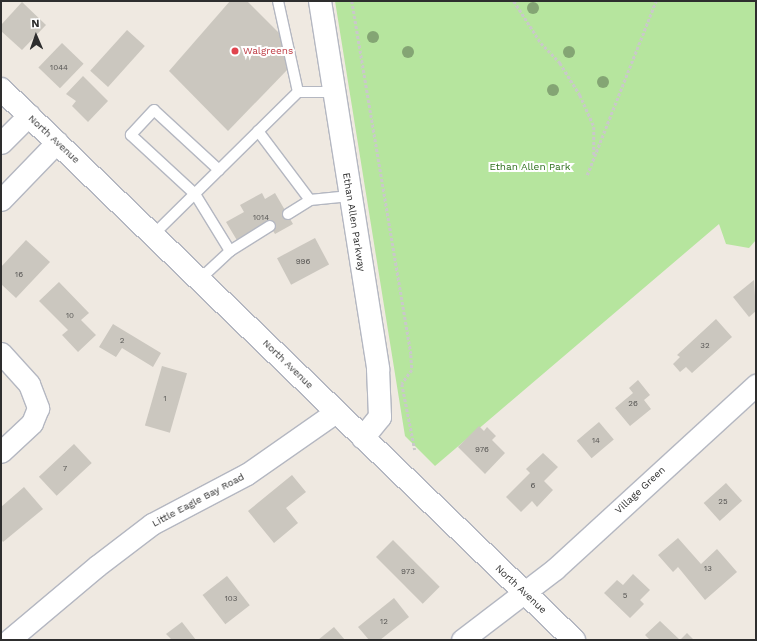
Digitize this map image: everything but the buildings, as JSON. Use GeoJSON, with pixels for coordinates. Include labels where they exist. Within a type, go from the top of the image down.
{"type":"FeatureCollection","features":[{"type":"Feature","properties":{"kind":"main road","name":"Ethan Allen Parkway"},"geometry":{"type":"LineString","coordinates":[[320,1],[378,369],[380,417],[363,438]]}},
{"type":"Feature","properties":{"kind":"main road","name":"North Avenue"},"geometry":{"type":"LineString","coordinates":[[1,89],[154,234],[523,593],[574,640]]}},
{"type":"Feature","properties":{"kind":"street"},"geometry":{"type":"LineString","coordinates":[[1,143],[29,115]]}},
{"type":"Feature","properties":{"kind":"street"},"geometry":{"type":"LineString","coordinates":[[1,200],[57,142]]}},
{"type":"Feature","properties":{"kind":"street"},"geometry":{"type":"LineString","coordinates":[[1,353],[29,384],[38,408],[32,423],[1,452]]}},
{"type":"Feature","properties":{"kind":"street","name":"Village Green"},"geometry":{"type":"LineString","coordinates":[[462,640],[555,569],[756,386]]}},
{"type":"Feature","properties":{"kind":"street","name":"Little Eagle Bay Road"},"geometry":{"type":"LineString","coordinates":[[9,640],[97,566],[152,524],[247,474],[336,412]]}},
{"type":"Feature","properties":{"kind":"lane"},"geometry":{"type":"LineString","coordinates":[[278,1],[298,92]]}},
{"type":"Feature","properties":{"kind":"lane"},"geometry":{"type":"LineString","coordinates":[[154,234],[298,92],[334,92]]}},
{"type":"Feature","properties":{"kind":"lane"},"geometry":{"type":"LineString","coordinates":[[219,170],[154,110],[131,135],[195,194],[230,251]]}},
{"type":"Feature","properties":{"kind":"lane"},"geometry":{"type":"LineString","coordinates":[[258,131],[310,200]]}},
{"type":"Feature","properties":{"kind":"lane"},"geometry":{"type":"LineString","coordinates":[[288,214],[310,200],[350,196]]}},
{"type":"Feature","properties":{"kind":"lane"},"geometry":{"type":"LineString","coordinates":[[200,279],[230,251],[270,226]]}},
{"type":"Feature","properties":{"kind":"path"},"geometry":{"type":"LineString","coordinates":[[352,1],[411,355],[412,370],[402,384],[415,450]]}},
{"type":"Feature","properties":{"kind":"path"},"geometry":{"type":"LineString","coordinates":[[514,1],[541,43],[560,64],[580,95],[594,127],[594,156]]}},
{"type":"Feature","properties":{"kind":"path"},"geometry":{"type":"LineString","coordinates":[[586,175],[656,1]]}},
{"type":"Feature","properties":{"kind":"green space","name":"Ethan Allen Park"},"geometry":{"type":"Polygon","coordinates":[[[335,1],[756,1],[756,240],[749,248],[726,244],[719,224],[435,466],[405,436],[335,1]]]}},
{"type":"Feature","properties":{"kind":"place","name":"Walgreens"},"geometry":{"type":"Point","coordinates":[235,51]}}]}
